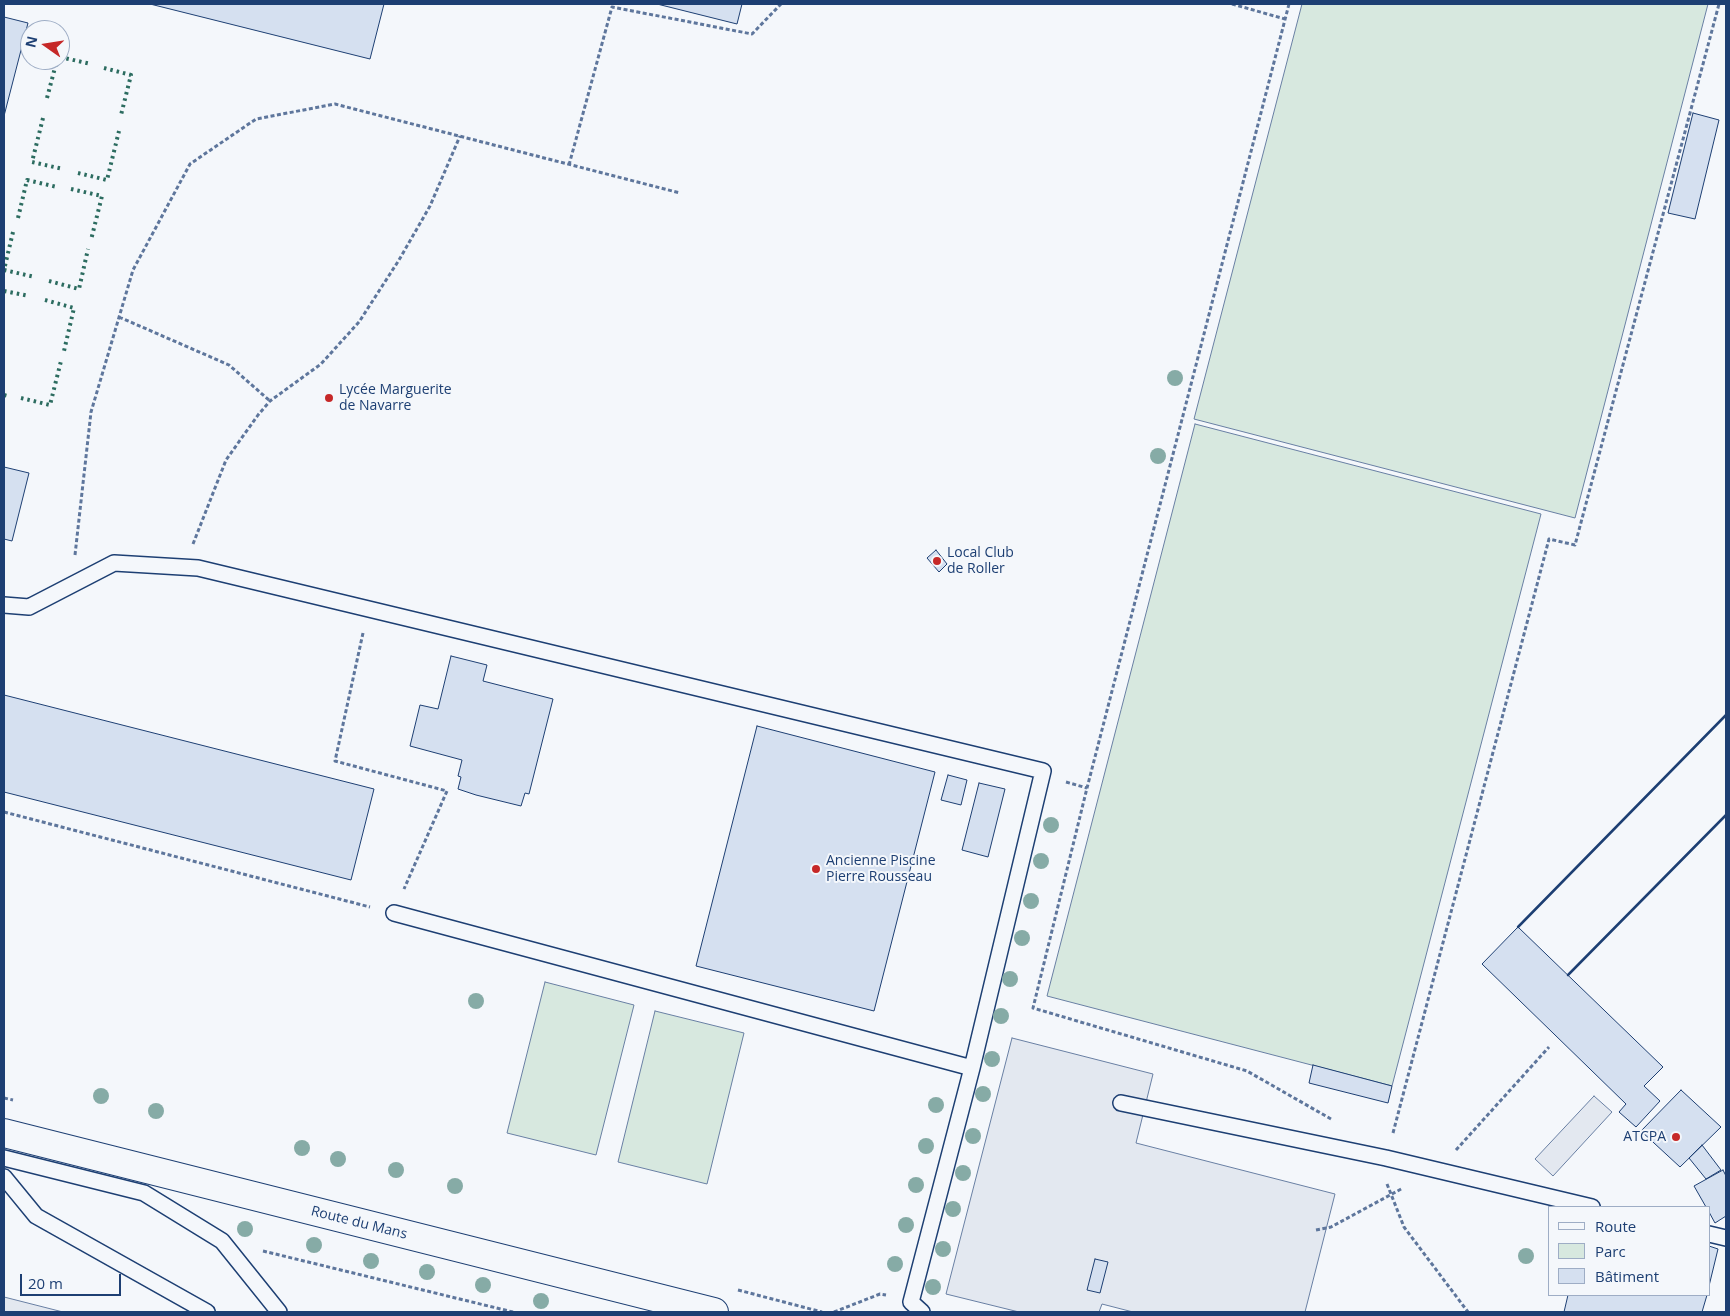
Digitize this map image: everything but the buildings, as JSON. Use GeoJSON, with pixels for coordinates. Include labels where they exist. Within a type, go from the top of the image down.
{"type":"FeatureCollection","features":[{"type":"Feature","properties":{"kind":"main road","name":"Route du Mans"},"geometry":{"type":"LineString","coordinates":[[4,1133],[714,1312]]}},
{"type":"Feature","properties":{"kind":"lane"},"geometry":{"type":"LineString","coordinates":[[4,605],[29,607],[114,563],[198,568],[1043,771],[916,1307]]}},
{"type":"Feature","properties":{"kind":"lane"},"geometry":{"type":"LineString","coordinates":[[394,913],[972,1068]]}},
{"type":"Feature","properties":{"kind":"lane"},"geometry":{"type":"LineString","coordinates":[[1120,1103],[1386,1158],[1588,1206]]}},
{"type":"Feature","properties":{"kind":"lane"},"geometry":{"type":"LineString","coordinates":[[4,1158],[144,1193],[222,1241],[279,1312]]}},
{"type":"Feature","properties":{"kind":"lane"},"geometry":{"type":"LineString","coordinates":[[4,1177],[36,1216],[207,1312]]}},
{"type":"Feature","properties":{"kind":"lane"},"geometry":{"type":"LineString","coordinates":[[1710,1234],[1726,1238]]}},
{"type":"Feature","properties":{"kind":"path"},"geometry":{"type":"LineString","coordinates":[[570,165],[612,7],[752,34],[781,4]]}},
{"type":"Feature","properties":{"kind":"path"},"geometry":{"type":"LineString","coordinates":[[1232,4],[1285,19]]}},
{"type":"Feature","properties":{"kind":"path"},"geometry":{"type":"LineString","coordinates":[[1289,4],[1090,778],[1033,1008],[1247,1071],[1338,1123]]}},
{"type":"Feature","properties":{"kind":"path"},"geometry":{"type":"LineString","coordinates":[[1386,1158],[1549,539],[1575,545],[1719,4]]}},
{"type":"Feature","properties":{"kind":"path"},"geometry":{"type":"LineString","coordinates":[[72,585],[91,412],[133,270],[190,164],[256,119],[335,104],[680,193]]}},
{"type":"Feature","properties":{"kind":"path"},"geometry":{"type":"LineString","coordinates":[[184,568],[226,460],[270,401],[321,364],[359,322],[399,260],[430,206],[460,136]]}},
{"type":"Feature","properties":{"kind":"path"},"geometry":{"type":"LineString","coordinates":[[119,317],[228,365],[270,401]]}},
{"type":"Feature","properties":{"kind":"path"},"geometry":{"type":"LineString","coordinates":[[4,812],[394,913],[448,791],[335,761],[368,610]]}},
{"type":"Feature","properties":{"kind":"path"},"geometry":{"type":"LineString","coordinates":[[1437,1170],[1549,1047]]}},
{"type":"Feature","properties":{"kind":"path"},"geometry":{"type":"LineString","coordinates":[[1316,1230],[1331,1226],[1391,1195],[1404,1227],[1468,1312]]}},
{"type":"Feature","properties":{"kind":"path"},"geometry":{"type":"LineString","coordinates":[[222,1241],[513,1312]]}},
{"type":"Feature","properties":{"kind":"path"},"geometry":{"type":"LineString","coordinates":[[834,1312],[880,1294],[916,1307]]}},
{"type":"Feature","properties":{"kind":"green space"},"geometry":{"type":"Polygon","coordinates":[[[1302,4],[1708,4],[1575,518],[1194,419],[1302,4]]]}},
{"type":"Feature","properties":{"kind":"green space"},"geometry":{"type":"Polygon","coordinates":[[[1195,424],[1541,514],[1392,1086],[1047,996],[1195,424]]]}},
{"type":"Feature","properties":{"kind":"green space"},"geometry":{"type":"Polygon","coordinates":[[[545,982],[634,1005],[596,1155],[507,1133],[545,982]]]}},
{"type":"Feature","properties":{"kind":"green space"},"geometry":{"type":"Polygon","coordinates":[[[655,1011],[744,1033],[707,1184],[618,1162],[655,1011]]]}},
{"type":"Feature","properties":{"kind":"shaded area"},"geometry":{"type":"Polygon","coordinates":[[[1012,1038],[1153,1074],[1136,1143],[1335,1194],[1305,1312],[1133,1312],[1102,1304],[1099,1312],[1019,1312],[946,1294],[1012,1038]]]}},
{"type":"Feature","properties":{"kind":"shaded area"},"geometry":{"type":"Polygon","coordinates":[[[1594,1096],[1612,1112],[1553,1176],[1535,1159],[1594,1096]]]}},
{"type":"Feature","properties":{"kind":"shaded area"},"geometry":{"type":"Polygon","coordinates":[[[4,1297],[63,1312],[4,1312],[4,1297]]]}},
{"type":"Feature","properties":{"kind":"hedge"},"geometry":{"type":"LineString","coordinates":[[70,59],[91,64]]}},
{"type":"Feature","properties":{"kind":"hedge"},"geometry":{"type":"LineString","coordinates":[[104,68],[131,75],[121,115]]}},
{"type":"Feature","properties":{"kind":"hedge"},"geometry":{"type":"LineString","coordinates":[[47,98],[54,70]]}},
{"type":"Feature","properties":{"kind":"hedge"},"geometry":{"type":"LineString","coordinates":[[43,118],[32,162],[63,169]]}},
{"type":"Feature","properties":{"kind":"hedge"},"geometry":{"type":"LineString","coordinates":[[78,173],[107,180],[119,131]]}},
{"type":"Feature","properties":{"kind":"hedge"},"geometry":{"type":"LineString","coordinates":[[18,218],[27,180],[57,187]]}},
{"type":"Feature","properties":{"kind":"hedge"},"geometry":{"type":"LineString","coordinates":[[71,189],[102,196],[91,240]]}},
{"type":"Feature","properties":{"kind":"hedge"},"geometry":{"type":"LineString","coordinates":[[13,232],[4,270],[35,277]]}},
{"type":"Feature","properties":{"kind":"hedge"},"geometry":{"type":"LineString","coordinates":[[49,281],[79,289],[88,249]]}},
{"type":"Feature","properties":{"kind":"hedge"},"geometry":{"type":"LineString","coordinates":[[4,291],[29,296]]}},
{"type":"Feature","properties":{"kind":"hedge"},"geometry":{"type":"LineString","coordinates":[[45,300],[74,308],[64,351]]}},
{"type":"Feature","properties":{"kind":"hedge"},"geometry":{"type":"LineString","coordinates":[[21,398],[50,405],[61,361]]}},
{"type":"Feature","properties":{"kind":"hedge"},"geometry":{"type":"LineString","coordinates":[[4,395],[8,396]]}},
{"type":"Feature","properties":{"kind":"wall"},"geometry":{"type":"LineString","coordinates":[[1518,927],[1726,715]]}},
{"type":"Feature","properties":{"kind":"wall"},"geometry":{"type":"LineString","coordinates":[[1568,975],[1726,815]]}},
{"type":"Feature","properties":{"kind":"place","name":"Lycée Marguerite de Navarre"},"geometry":{"type":"Point","coordinates":[329,398]}},
{"type":"Feature","properties":{"kind":"place","name":"Local Club de Roller"},"geometry":{"type":"Point","coordinates":[937,561]}},
{"type":"Feature","properties":{"kind":"place","name":"Ancienne Piscine Pierre Rousseau"},"geometry":{"type":"Point","coordinates":[816,869]}},
{"type":"Feature","properties":{"kind":"place","name":"ATCPA"},"geometry":{"type":"Point","coordinates":[1676,1137]}}]}
